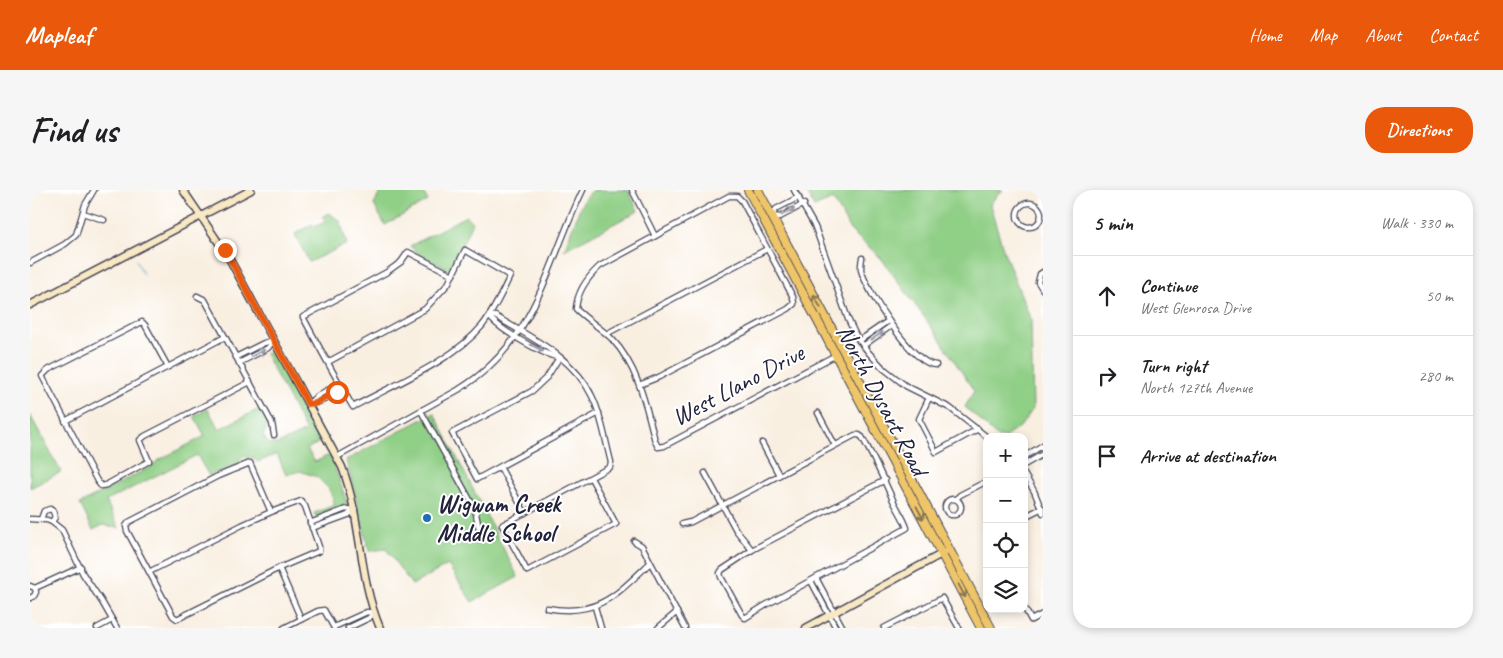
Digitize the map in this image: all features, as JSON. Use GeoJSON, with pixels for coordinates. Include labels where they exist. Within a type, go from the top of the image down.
{"type":"FeatureCollection","features":[{"type":"Feature","properties":{"kind":"main road","name":"North Dysart Road"},"geometry":{"type":"LineString","coordinates":[[748,190],[836,355],[946,552],[992,628]]}},
{"type":"Feature","properties":{"kind":"main road","name":"North Dysart Road"},"geometry":{"type":"LineString","coordinates":[[758,190],[946,552],[982,628]]}},
{"type":"Feature","properties":{"kind":"street"},"geometry":{"type":"LineString","coordinates":[[184,190],[225,250],[336,456],[348,485],[355,510],[365,577],[374,613],[380,628]]}},
{"type":"Feature","properties":{"kind":"street"},"geometry":{"type":"LineString","coordinates":[[30,305],[252,190]]}},
{"type":"Feature","properties":{"kind":"street"},"geometry":{"type":"LineString","coordinates":[[336,456],[458,390],[496,362],[517,336],[537,301],[583,190]]}},
{"type":"Feature","properties":{"kind":"street"},"geometry":{"type":"LineString","coordinates":[[632,190],[656,236]]}},
{"type":"Feature","properties":{"kind":"street"},"geometry":{"type":"LineString","coordinates":[[794,190],[804,204],[815,228],[848,319],[859,341],[876,361],[897,380],[914,392],[950,408],[983,433]]}},
{"type":"Feature","properties":{"kind":"street"},"geometry":{"type":"LineString","coordinates":[[30,263],[70,241],[76,235],[92,191]]}},
{"type":"Feature","properties":{"kind":"street"},"geometry":{"type":"LineString","coordinates":[[729,196],[737,196],[742,201],[793,296],[794,304],[788,309],[668,372],[639,385],[630,364],[618,347],[606,334],[576,310],[580,294],[588,278],[600,266],[656,236],[729,196]]}},
{"type":"Feature","properties":{"kind":"street"},"geometry":{"type":"LineString","coordinates":[[772,216],[776,209],[799,197]]}},
{"type":"Feature","properties":{"kind":"street"},"geometry":{"type":"LineString","coordinates":[[764,220],[772,216],[780,216],[804,204]]}},
{"type":"Feature","properties":{"kind":"street"},"geometry":{"type":"LineString","coordinates":[[1026,204],[1034,205],[1040,210],[1041,224],[1033,227],[1022,225],[1017,215],[1020,208],[1026,204]]}},
{"type":"Feature","properties":{"kind":"street"},"geometry":{"type":"LineString","coordinates":[[83,213],[104,220]]}},
{"type":"Feature","properties":{"kind":"street"},"geometry":{"type":"LineString","coordinates":[[606,334],[767,249]]}},
{"type":"Feature","properties":{"kind":"street"},"geometry":{"type":"LineString","coordinates":[[328,362],[425,309],[448,284],[453,275],[465,250],[510,276],[489,316],[465,344],[443,359],[352,407],[303,316],[387,272],[401,262],[408,252],[453,275]]}},
{"type":"Feature","properties":{"kind":"street"},"geometry":{"type":"LineString","coordinates":[[862,258],[861,269],[891,326],[912,351],[927,363],[936,365]]}},
{"type":"Feature","properties":{"kind":"street"},"geometry":{"type":"LineString","coordinates":[[1043,272],[1040,274],[1038,282],[1043,290]]}},
{"type":"Feature","properties":{"kind":"street"},"geometry":{"type":"LineString","coordinates":[[197,296],[205,300],[225,336],[272,424],[274,435]]}},
{"type":"Feature","properties":{"kind":"street"},"geometry":{"type":"LineString","coordinates":[[489,316],[495,316],[551,349],[582,380],[592,396],[599,413],[610,467],[502,525],[528,571],[616,524],[591,478]]}},
{"type":"Feature","properties":{"kind":"street"},"geometry":{"type":"LineString","coordinates":[[489,316],[493,322],[550,355],[559,358]]}},
{"type":"Feature","properties":{"kind":"street"},"geometry":{"type":"LineString","coordinates":[[859,341],[888,321]]}},
{"type":"Feature","properties":{"kind":"street"},"geometry":{"type":"LineString","coordinates":[[168,367],[142,322],[48,370],[42,376],[101,486],[149,461],[140,440],[250,382]]}},
{"type":"Feature","properties":{"kind":"street"},"geometry":{"type":"LineString","coordinates":[[863,346],[891,326]]}},
{"type":"Feature","properties":{"kind":"street"},"geometry":{"type":"LineString","coordinates":[[65,421],[225,336]]}},
{"type":"Feature","properties":{"kind":"street"},"geometry":{"type":"LineString","coordinates":[[236,357],[264,342],[274,340]]}},
{"type":"Feature","properties":{"kind":"street"},"geometry":{"type":"LineString","coordinates":[[239,363],[268,348],[274,340]]}},
{"type":"Feature","properties":{"kind":"street","name":"West Llano Drive"},"geometry":{"type":"LineString","coordinates":[[639,385],[658,447],[664,446],[836,355]]}},
{"type":"Feature","properties":{"kind":"street"},"geometry":{"type":"LineString","coordinates":[[559,358],[532,391],[452,433],[477,479],[599,413]]}},
{"type":"Feature","properties":{"kind":"street"},"geometry":{"type":"LineString","coordinates":[[308,404],[323,400],[337,392],[341,386]]}},
{"type":"Feature","properties":{"kind":"street"},"geometry":{"type":"LineString","coordinates":[[930,398],[919,419],[936,452],[978,429]]}},
{"type":"Feature","properties":{"kind":"street"},"geometry":{"type":"LineString","coordinates":[[421,411],[475,509],[479,529]]}},
{"type":"Feature","properties":{"kind":"street"},"geometry":{"type":"LineString","coordinates":[[818,413],[835,445]]}},
{"type":"Feature","properties":{"kind":"street"},"geometry":{"type":"LineString","coordinates":[[682,524],[691,522],[855,435],[859,435],[876,460],[907,528],[745,618],[720,573],[722,570],[752,550],[885,480]]}},
{"type":"Feature","properties":{"kind":"street"},"geometry":{"type":"LineString","coordinates":[[762,443],[779,475]]}},
{"type":"Feature","properties":{"kind":"street"},"geometry":{"type":"LineString","coordinates":[[1028,454],[1043,445]]}},
{"type":"Feature","properties":{"kind":"street"},"geometry":{"type":"LineString","coordinates":[[1028,462],[1043,454]]}},
{"type":"Feature","properties":{"kind":"street"},"geometry":{"type":"LineString","coordinates":[[150,572],[271,512],[301,501],[319,551],[279,568],[177,619],[173,616],[127,531],[126,526],[129,522],[218,476],[250,463],[271,512]]}},
{"type":"Feature","properties":{"kind":"street"},"geometry":{"type":"LineString","coordinates":[[500,466],[525,513]]}},
{"type":"Feature","properties":{"kind":"street"},"geometry":{"type":"LineString","coordinates":[[705,473],[736,530],[752,550]]}},
{"type":"Feature","properties":{"kind":"street"},"geometry":{"type":"LineString","coordinates":[[1026,478],[1042,510],[1028,515]]}},
{"type":"Feature","properties":{"kind":"street"},"geometry":{"type":"LineString","coordinates":[[956,499],[983,483]]}},
{"type":"Feature","properties":{"kind":"street"},"geometry":{"type":"LineString","coordinates":[[41,519],[44,511],[50,509],[53,510],[54,514],[50,521]]}},
{"type":"Feature","properties":{"kind":"street"},"geometry":{"type":"LineString","coordinates":[[310,522],[346,509],[355,510]]}},
{"type":"Feature","properties":{"kind":"street"},"geometry":{"type":"LineString","coordinates":[[312,528],[348,515],[355,510]]}},
{"type":"Feature","properties":{"kind":"street"},"geometry":{"type":"LineString","coordinates":[[30,519],[50,521],[64,533],[80,567],[117,628]]}},
{"type":"Feature","properties":{"kind":"street"},"geometry":{"type":"LineString","coordinates":[[634,541],[642,546],[686,628]]}},
{"type":"Feature","properties":{"kind":"street"},"geometry":{"type":"LineString","coordinates":[[806,628],[946,552]]}},
{"type":"Feature","properties":{"kind":"street"},"geometry":{"type":"LineString","coordinates":[[548,608],[575,610],[595,607],[615,595],[650,563]]}},
{"type":"Feature","properties":{"kind":"street"},"geometry":{"type":"LineString","coordinates":[[30,598],[36,594],[32,587],[80,567]]}},
{"type":"Feature","properties":{"kind":"street"},"geometry":{"type":"LineString","coordinates":[[279,568],[301,619]]}},
{"type":"Feature","properties":{"kind":"street"},"geometry":{"type":"LineString","coordinates":[[816,578],[836,628]]}},
{"type":"Feature","properties":{"kind":"street"},"geometry":{"type":"LineString","coordinates":[[811,581],[843,628]]}},
{"type":"Feature","properties":{"kind":"street"},"geometry":{"type":"LineString","coordinates":[[884,628],[942,598],[959,628]]}},
{"type":"Feature","properties":{"kind":"street"},"geometry":{"type":"LineString","coordinates":[[595,607],[601,628]]}},
{"type":"Feature","properties":{"kind":"street"},"geometry":{"type":"LineString","coordinates":[[284,628],[318,611],[324,610],[334,628],[367,612],[374,613]]}},
{"type":"Feature","properties":{"kind":"street"},"geometry":{"type":"LineString","coordinates":[[658,628],[676,612]]}},
{"type":"Feature","properties":{"kind":"street"},"geometry":{"type":"LineString","coordinates":[[348,628],[369,618],[374,613]]}},
{"type":"Feature","properties":{"kind":"street"},"geometry":{"type":"LineString","coordinates":[[1027,613],[1031,620],[1043,614]]}},
{"type":"Feature","properties":{"kind":"street"},"geometry":{"type":"LineString","coordinates":[[97,628],[112,620]]}},
{"type":"Feature","properties":{"kind":"green space"},"geometry":{"type":"Polygon","coordinates":[[[383,190],[422,190],[428,201],[385,225],[374,205],[380,192],[383,190]]]}},
{"type":"Feature","properties":{"kind":"green space"},"geometry":{"type":"Polygon","coordinates":[[[592,190],[628,190],[638,211],[564,250],[581,205],[592,190]]]}},
{"type":"Feature","properties":{"kind":"green space"},"geometry":{"type":"Polygon","coordinates":[[[806,190],[1003,190],[990,205],[1004,252],[1031,320],[1033,409],[1020,427],[1011,433],[994,433],[965,407],[974,391],[938,336],[881,258],[850,230],[833,199],[814,207],[806,190]]]}},
{"type":"Feature","properties":{"kind":"green space"},"geometry":{"type":"Polygon","coordinates":[[[329,213],[340,221],[347,244],[309,262],[295,234],[312,224],[314,227],[325,222],[323,217],[329,213]]]}},
{"type":"Feature","properties":{"kind":"green space"},"geometry":{"type":"Polygon","coordinates":[[[466,216],[472,222],[462,245],[456,251],[456,259],[451,270],[420,255],[410,246],[466,216]]]}},
{"type":"Feature","properties":{"kind":"green space"},"geometry":{"type":"Polygon","coordinates":[[[272,350],[320,442],[307,449],[315,462],[327,456],[331,457],[348,505],[316,517],[314,513],[335,505],[329,489],[317,477],[300,471],[286,475],[277,454],[258,462],[251,457],[244,457],[235,465],[209,476],[197,455],[106,501],[119,528],[103,525],[93,530],[80,504],[205,436],[194,416],[208,409],[219,429],[259,409],[268,423],[263,436],[269,444],[278,444],[306,431],[265,354],[272,350]]]}},
{"type":"Feature","properties":{"kind":"green space","name":"Wigwam Creek Middle School"},"geometry":{"type":"Polygon","coordinates":[[[434,413],[518,577],[472,602],[448,565],[412,585],[386,549],[369,551],[346,460],[434,413]]]}},
{"type":"Feature","properties":{"kind":"green space"},"geometry":{"type":"Polygon","coordinates":[[[30,415],[61,472],[30,488],[30,415]]]}},
{"type":"Feature","properties":{"kind":"waterway"},"geometry":{"type":"LineString","coordinates":[[136,260],[143,274]]}},
{"type":"Feature","properties":{"kind":"place","name":"Wigwam Creek Middle School"},"geometry":{"type":"Point","coordinates":[427,518]}},
{"type":"Feature","properties":{"kind":"route"},"geometry":{"type":"LineString","coordinates":[[225,250],[308,404],[316,403],[337,392]]}}]}
